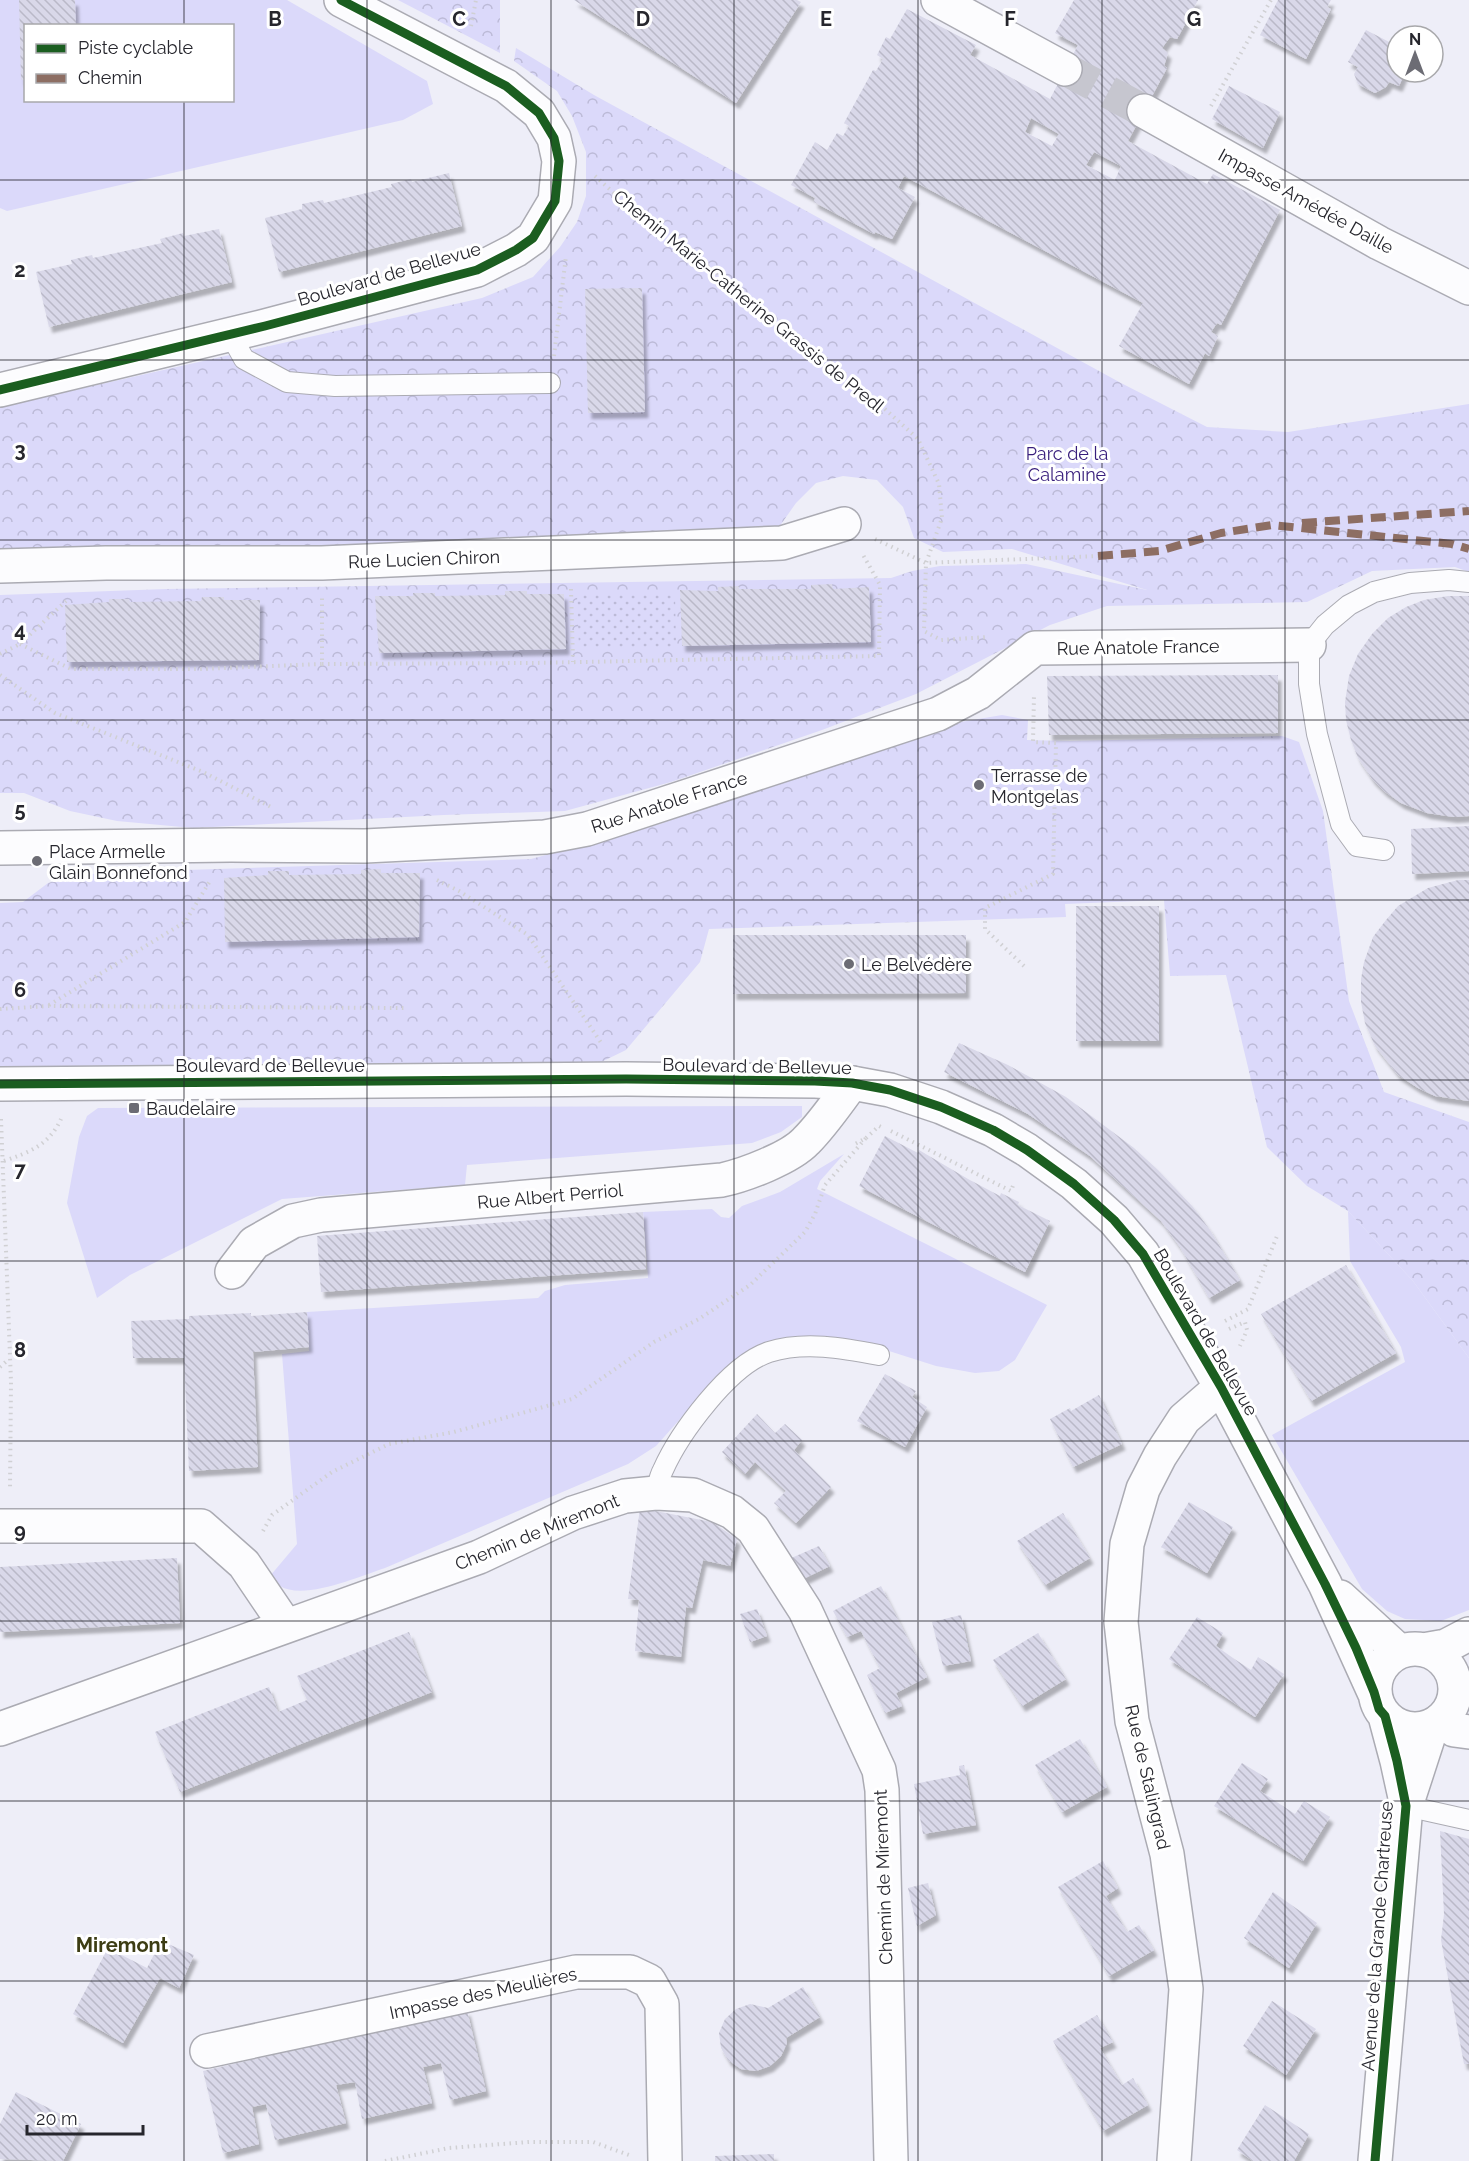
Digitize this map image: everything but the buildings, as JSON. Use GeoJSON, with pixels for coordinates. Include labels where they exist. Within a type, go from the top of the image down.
{"type":"FeatureCollection","features":[{"type":"Feature","properties":{"kind":"street","name":"Boulevard de Bellevue"},"geometry":{"type":"LineString","coordinates":[[0,390],[265,327],[477,270],[516,250],[533,238],[555,201],[559,160],[554,138],[539,113],[506,86],[341,0]]}},
{"type":"Feature","properties":{"kind":"street"},"geometry":{"type":"LineString","coordinates":[[938,0],[1065,69]]}},
{"type":"Feature","properties":{"kind":"street","name":"Impasse Amédée Daille"},"geometry":{"type":"LineString","coordinates":[[1144,111],[1379,243],[1469,288]]}},
{"type":"Feature","properties":{"kind":"street","name":"Rue Lucien Chiron"},"geometry":{"type":"LineString","coordinates":[[0,566],[106,563],[322,563],[782,543],[844,524]]}},
{"type":"Feature","properties":{"kind":"street","name":"Rue Anatole France"},"geometry":{"type":"LineString","coordinates":[[0,848],[365,846],[545,837],[587,830],[938,714],[978,693],[1035,648],[1308,645]]}},
{"type":"Feature","properties":{"kind":"street","name":"Boulevard de Bellevue"},"geometry":{"type":"LineString","coordinates":[[0,1084],[614,1079],[852,1083],[890,1090],[941,1107],[993,1130],[1027,1150],[1074,1184],[1114,1220],[1143,1254],[1221,1387],[1325,1584],[1379,1704]]}},
{"type":"Feature","properties":{"kind":"street","name":"Rue Albert Perriol"},"geometry":{"type":"LineString","coordinates":[[232,1272],[254,1243],[293,1221],[321,1215],[722,1180],[738,1176],[778,1159],[804,1143],[852,1083]]}},
{"type":"Feature","properties":{"kind":"street","name":"Rue de Stalingrad"},"geometry":{"type":"LineString","coordinates":[[1174,2161],[1186,1989],[1167,1854],[1132,1721],[1121,1622],[1127,1544],[1143,1489],[1160,1456],[1184,1419],[1221,1387]]}},
{"type":"Feature","properties":{"kind":"street","name":"Chemin de Miremont"},"geometry":{"type":"LineString","coordinates":[[0,1729],[479,1557],[573,1513],[625,1496],[656,1493],[693,1495],[732,1512],[753,1529],[805,1610],[879,1770],[882,1790],[891,2161]]}},
{"type":"Feature","properties":{"kind":"street"},"geometry":{"type":"LineString","coordinates":[[4,1526],[201,1526],[244,1564],[286,1626]]}},
{"type":"Feature","properties":{"kind":"street","name":"Boulevard de Bellevue"},"geometry":{"type":"LineString","coordinates":[[1325,1584],[1411,1651]]}},
{"type":"Feature","properties":{"kind":"street"},"geometry":{"type":"LineString","coordinates":[[1411,1651],[1435,1654],[1445,1662],[1452,1673],[1455,1684],[1453,1709],[1420,1729],[1395,1724],[1379,1704],[1375,1679],[1380,1668],[1388,1658],[1411,1651],[1446,1646],[1469,1634]]}},
{"type":"Feature","properties":{"kind":"street","name":"Avenue de la Grande Chartreuse"},"geometry":{"type":"LineString","coordinates":[[1375,2161],[1407,1806],[1397,1761],[1379,1704]]}},
{"type":"Feature","properties":{"kind":"street","name":"Avenue de la Grande Chartreuse"},"geometry":{"type":"LineString","coordinates":[[1407,1806],[1453,1709]]}},
{"type":"Feature","properties":{"kind":"street","name":"Impasse des Meulières"},"geometry":{"type":"LineString","coordinates":[[207,2051],[576,1972],[630,1972],[649,1982],[662,2004],[650,2159]]}},
{"type":"Feature","properties":{"kind":"lane"},"geometry":{"type":"LineString","coordinates":[[230,334],[244,359],[287,382],[335,386],[550,383]]}},
{"type":"Feature","properties":{"kind":"lane"},"geometry":{"type":"LineString","coordinates":[[1384,850],[1357,846],[1341,824],[1317,734],[1308,684],[1308,645],[1341,611],[1374,592],[1410,583],[1449,580],[1469,582]]}},
{"type":"Feature","properties":{"kind":"lane"},"geometry":{"type":"LineString","coordinates":[[656,1493],[662,1472],[678,1442],[707,1402],[748,1362],[768,1353],[790,1348],[849,1349],[879,1355]]}},
{"type":"Feature","properties":{"kind":"lane"},"geometry":{"type":"LineString","coordinates":[[1407,1806],[1469,1820]]}},
{"type":"Feature","properties":{"kind":"path"},"geometry":{"type":"LineString","coordinates":[[1193,138],[1271,0]]}},
{"type":"Feature","properties":{"kind":"path"},"geometry":{"type":"LineString","coordinates":[[550,383],[567,251]]}},
{"type":"Feature","properties":{"kind":"path"},"geometry":{"type":"LineString","coordinates":[[844,524],[926,563],[1098,556]]}},
{"type":"Feature","properties":{"kind":"path"},"geometry":{"type":"LineString","coordinates":[[20,644],[71,669],[200,669],[322,664],[879,656],[880,585],[844,524]]}},
{"type":"Feature","properties":{"kind":"path"},"geometry":{"type":"LineString","coordinates":[[570,552],[573,662]]}},
{"type":"Feature","properties":{"kind":"path"},"geometry":{"type":"LineString","coordinates":[[0,654],[20,644],[106,563]]}},
{"type":"Feature","properties":{"kind":"path"},"geometry":{"type":"LineString","coordinates":[[322,563],[322,664]]}},
{"type":"Feature","properties":{"kind":"path"},"geometry":{"type":"LineString","coordinates":[[1024,966],[985,929],[985,908],[1053,874],[1056,743],[1033,742],[1034,723]]}},
{"type":"Feature","properties":{"kind":"path"},"geometry":{"type":"LineString","coordinates":[[48,1006],[185,922],[231,845]]}},
{"type":"Feature","properties":{"kind":"path"},"geometry":{"type":"LineString","coordinates":[[0,1009],[48,1006],[406,1008]]}},
{"type":"Feature","properties":{"kind":"path"},"geometry":{"type":"LineString","coordinates":[[3,1161],[22,1155],[41,1145],[54,1133],[67,1098],[66,1083]]}},
{"type":"Feature","properties":{"kind":"path"},"geometry":{"type":"LineString","coordinates":[[1,1117],[10,1359],[4,1526]]}},
{"type":"Feature","properties":{"kind":"path"},"geometry":{"type":"LineString","coordinates":[[244,1564],[272,1515],[332,1472],[389,1444],[454,1432],[572,1399],[654,1342],[699,1319],[750,1285],[805,1232],[825,1185],[879,1126],[1011,1191]]}},
{"type":"Feature","properties":{"kind":"path"},"geometry":{"type":"LineString","coordinates":[[848,1148],[866,1138]]}},
{"type":"Feature","properties":{"kind":"path"},"geometry":{"type":"LineString","coordinates":[[1221,1323],[1248,1309],[1277,1236]]}},
{"type":"Feature","properties":{"kind":"path"},"geometry":{"type":"LineString","coordinates":[[1224,1332],[1245,1322],[1247,1330]]}},
{"type":"Feature","properties":{"kind":"path"},"geometry":{"type":"LineString","coordinates":[[0,1362],[10,1359]]}},
{"type":"Feature","properties":{"kind":"path"},"geometry":{"type":"LineString","coordinates":[[0,1367],[10,1359]]}},
{"type":"Feature","properties":{"kind":"path"},"geometry":{"type":"LineString","coordinates":[[385,2161],[449,2148],[529,2142],[593,2142],[650,2159]]}},
{"type":"Feature","properties":{"kind":"green space"},"geometry":{"type":"Polygon","coordinates":[[[0,0],[287,0],[427,81],[433,104],[403,120],[7,211],[0,208],[0,0]]]}},
{"type":"Feature","properties":{"kind":"green space"},"geometry":{"type":"Polygon","coordinates":[[[398,0],[500,0],[500,53],[398,0]]]}},
{"type":"Feature","properties":{"kind":"green space","name":"Parc de la Calamine"},"geometry":{"type":"Polygon","coordinates":[[[516,48],[594,95],[1121,383],[1207,427],[1288,432],[1469,404],[1469,572],[1455,567],[1372,571],[1307,602],[1107,606],[1050,625],[916,694],[822,730],[671,782],[565,811],[193,828],[117,821],[70,811],[24,793],[0,793],[0,595],[166,589],[891,578],[912,571],[940,566],[1026,564],[1147,590],[1012,549],[943,552],[914,538],[903,507],[877,480],[843,476],[816,483],[796,503],[777,530],[335,548],[0,551],[0,407],[482,298],[533,277],[560,247],[577,222],[586,196],[586,152],[572,116],[557,91],[514,61],[516,48]]]}},
{"type":"Feature","properties":{"kind":"green space"},"geometry":{"type":"Polygon","coordinates":[[[675,594],[676,647],[579,649],[577,595],[675,594]]]}},
{"type":"Feature","properties":{"kind":"green space"},"geometry":{"type":"Polygon","coordinates":[[[1002,715],[1028,720],[1027,740],[1282,736],[1299,742],[1323,811],[1349,1001],[1384,1092],[1469,1122],[1469,1358],[1413,1281],[1348,1211],[1307,1186],[1267,1147],[1226,975],[1170,976],[1164,900],[1065,904],[1066,917],[709,929],[700,962],[626,1050],[593,1066],[0,1068],[0,903],[23,902],[48,883],[76,875],[123,872],[531,859],[660,824],[937,726],[1002,715]]]}},
{"type":"Feature","properties":{"kind":"green space"},"geometry":{"type":"Polygon","coordinates":[[[802,1106],[802,1117],[781,1132],[752,1143],[467,1165],[465,1185],[282,1199],[130,1275],[97,1298],[67,1203],[79,1137],[87,1116],[98,1108],[802,1106]]]}},
{"type":"Feature","properties":{"kind":"green space"},"geometry":{"type":"Polygon","coordinates":[[[844,1154],[820,1181],[817,1189],[1047,1305],[1015,1360],[999,1371],[975,1373],[936,1366],[867,1344],[761,1345],[746,1353],[723,1371],[656,1446],[628,1464],[385,1568],[332,1586],[303,1591],[290,1590],[280,1586],[270,1576],[297,1544],[282,1354],[309,1351],[307,1312],[538,1298],[545,1291],[565,1285],[648,1278],[643,1212],[712,1209],[721,1217],[729,1218],[742,1206],[780,1192],[844,1154]]]}},
{"type":"Feature","properties":{"kind":"green space"},"geometry":{"type":"Polygon","coordinates":[[[1348,1211],[1413,1281],[1469,1358],[1469,1610],[1441,1621],[1405,1619],[1387,1611],[1362,1589],[1272,1435],[1405,1362],[1401,1347],[1350,1261],[1348,1211]]]}},
{"type":"Feature","properties":{"kind":"tunnel"},"geometry":{"type":"LineString","coordinates":[[1065,69],[1144,111]]}},
{"type":"Feature","properties":{"kind":"marked path"},"geometry":{"type":"LineString","coordinates":[[1302,523],[1469,511]]}},
{"type":"Feature","properties":{"kind":"marked path"},"geometry":{"type":"LineString","coordinates":[[1098,556],[1159,551],[1221,533],[1272,525],[1452,544],[1469,549]]}},
{"type":"Feature","properties":{"kind":"cycle path"},"geometry":{"type":"LineString","coordinates":[[0,390],[265,326],[477,270],[516,250],[533,238],[555,201],[559,161],[554,138],[539,113],[506,86],[341,0]]}},
{"type":"Feature","properties":{"kind":"cycle path"},"geometry":{"type":"LineString","coordinates":[[0,1084],[626,1079],[852,1083],[890,1090],[941,1107],[993,1130],[1027,1150],[1074,1184],[1114,1220],[1143,1254],[1221,1387],[1325,1584],[1356,1648],[1379,1709],[1385,1716],[1406,1806],[1375,2161]]}},
{"type":"Feature","properties":{"kind":"place","name":"Terrasse de Montgelas"},"geometry":{"type":"Point","coordinates":[979,785]}},
{"type":"Feature","properties":{"kind":"place","name":"Place Armelle Glain Bonnefond"},"geometry":{"type":"Point","coordinates":[37,861]}},
{"type":"Feature","properties":{"kind":"place","name":"Le Belvédère"},"geometry":{"type":"Point","coordinates":[849,964]}},
{"type":"Feature","properties":{"kind":"place","name":"Baudelaire"},"geometry":{"type":"Point","coordinates":[134,1108]}},
{"type":"Feature","properties":{"kind":"district","name":"Miremont"},"geometry":{"type":"Point","coordinates":[122,1945]}}]}
